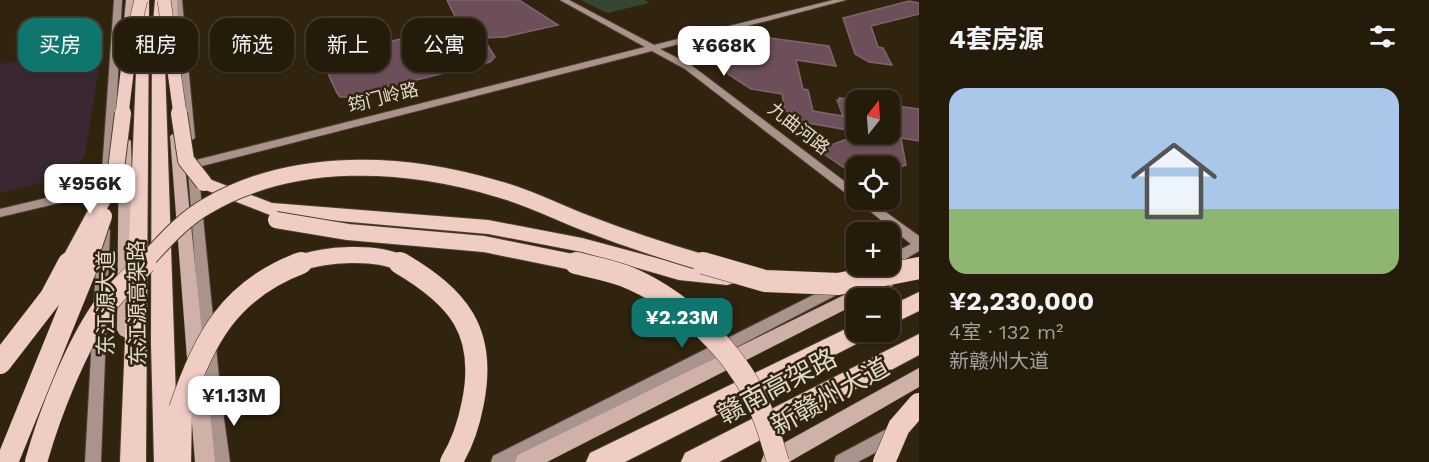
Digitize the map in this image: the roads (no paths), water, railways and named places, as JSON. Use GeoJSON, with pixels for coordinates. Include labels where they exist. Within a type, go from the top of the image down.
{"type":"FeatureCollection","features":[{"type":"Feature","properties":{"kind":"highway"},"geometry":{"type":"LineString","coordinates":[[7,462],[96,246],[111,182],[131,40],[143,0]]}},
{"type":"Feature","properties":{"kind":"highway","name":"东江源高架路"},"geometry":{"type":"LineString","coordinates":[[133,462],[143,0]]}},
{"type":"Feature","properties":{"kind":"highway"},"geometry":{"type":"LineString","coordinates":[[162,0],[186,160],[204,183],[245,209],[276,220],[317,229],[382,237],[469,242],[532,251],[624,276],[643,284],[672,302],[727,354],[746,381],[761,409],[778,462]]}},
{"type":"Feature","properties":{"kind":"highway","name":"东江源高架路"},"geometry":{"type":"LineString","coordinates":[[162,0],[158,34],[162,343],[167,462]]}},
{"type":"Feature","properties":{"kind":"highway"},"geometry":{"type":"LineString","coordinates":[[36,462],[42,440],[81,346],[105,306],[175,231],[206,206],[255,184],[293,175],[342,168],[394,168],[450,176],[500,189],[543,204],[582,222],[673,254],[765,281]]}},
{"type":"Feature","properties":{"kind":"highway"},"geometry":{"type":"LineString","coordinates":[[0,363],[51,297],[111,182]]}},
{"type":"Feature","properties":{"kind":"highway"},"geometry":{"type":"LineString","coordinates":[[204,183],[270,209],[488,227],[582,245],[679,272],[765,281],[838,285],[919,267]]}},
{"type":"Feature","properties":{"kind":"highway"},"geometry":{"type":"LineString","coordinates":[[178,462],[180,409],[199,355],[216,327],[239,301],[277,274],[313,259],[359,256],[390,258],[425,277],[447,293],[466,322],[477,354],[478,388],[462,447],[451,462]]}},
{"type":"Feature","properties":{"kind":"highway"},"geometry":{"type":"LineString","coordinates":[[900,311],[919,301]]}},
{"type":"Feature","properties":{"kind":"highway","name":"赣南高架路"},"geometry":{"type":"LineString","coordinates":[[599,462],[846,338]]}},
{"type":"Feature","properties":{"kind":"highway","name":"赣南高架路"},"geometry":{"type":"LineString","coordinates":[[694,462],[919,344]]}},
{"type":"Feature","properties":{"kind":"highway"},"geometry":{"type":"LineString","coordinates":[[884,462],[899,427],[919,404]]}},
{"type":"Feature","properties":{"kind":"main road","name":"东江源大道"},"geometry":{"type":"LineString","coordinates":[[124,462],[124,107],[131,0]]}},
{"type":"Feature","properties":{"kind":"main road"},"geometry":{"type":"LineString","coordinates":[[172,0],[205,462]]}},
{"type":"Feature","properties":{"kind":"main road"},"geometry":{"type":"LineString","coordinates":[[525,462],[919,267]]}},
{"type":"Feature","properties":{"kind":"main road","name":"新赣州大道"},"geometry":{"type":"LineString","coordinates":[[768,462],[919,376]]}},
{"type":"Feature","properties":{"kind":"street"},"geometry":{"type":"LineString","coordinates":[[93,462],[111,182],[118,0]]}},
{"type":"Feature","properties":{"kind":"street"},"geometry":{"type":"LineString","coordinates":[[178,0],[185,166],[222,462]]}},
{"type":"Feature","properties":{"kind":"street","name":"九曲河路"},"geometry":{"type":"LineString","coordinates":[[564,0],[688,67],[846,187]]}},
{"type":"Feature","properties":{"kind":"street","name":"筠门岭路"},"geometry":{"type":"LineString","coordinates":[[185,166],[842,0]]}},
{"type":"Feature","properties":{"kind":"street"},"geometry":{"type":"LineString","coordinates":[[0,213],[111,182]]}},
{"type":"Feature","properties":{"kind":"street"},"geometry":{"type":"LineString","coordinates":[[875,210],[919,244],[900,255]]}},
{"type":"Feature","properties":{"kind":"street"},"geometry":{"type":"LineString","coordinates":[[499,462],[861,276]]}},
{"type":"Feature","properties":{"kind":"street"},"geometry":{"type":"LineString","coordinates":[[842,462],[919,419]]}}]}
